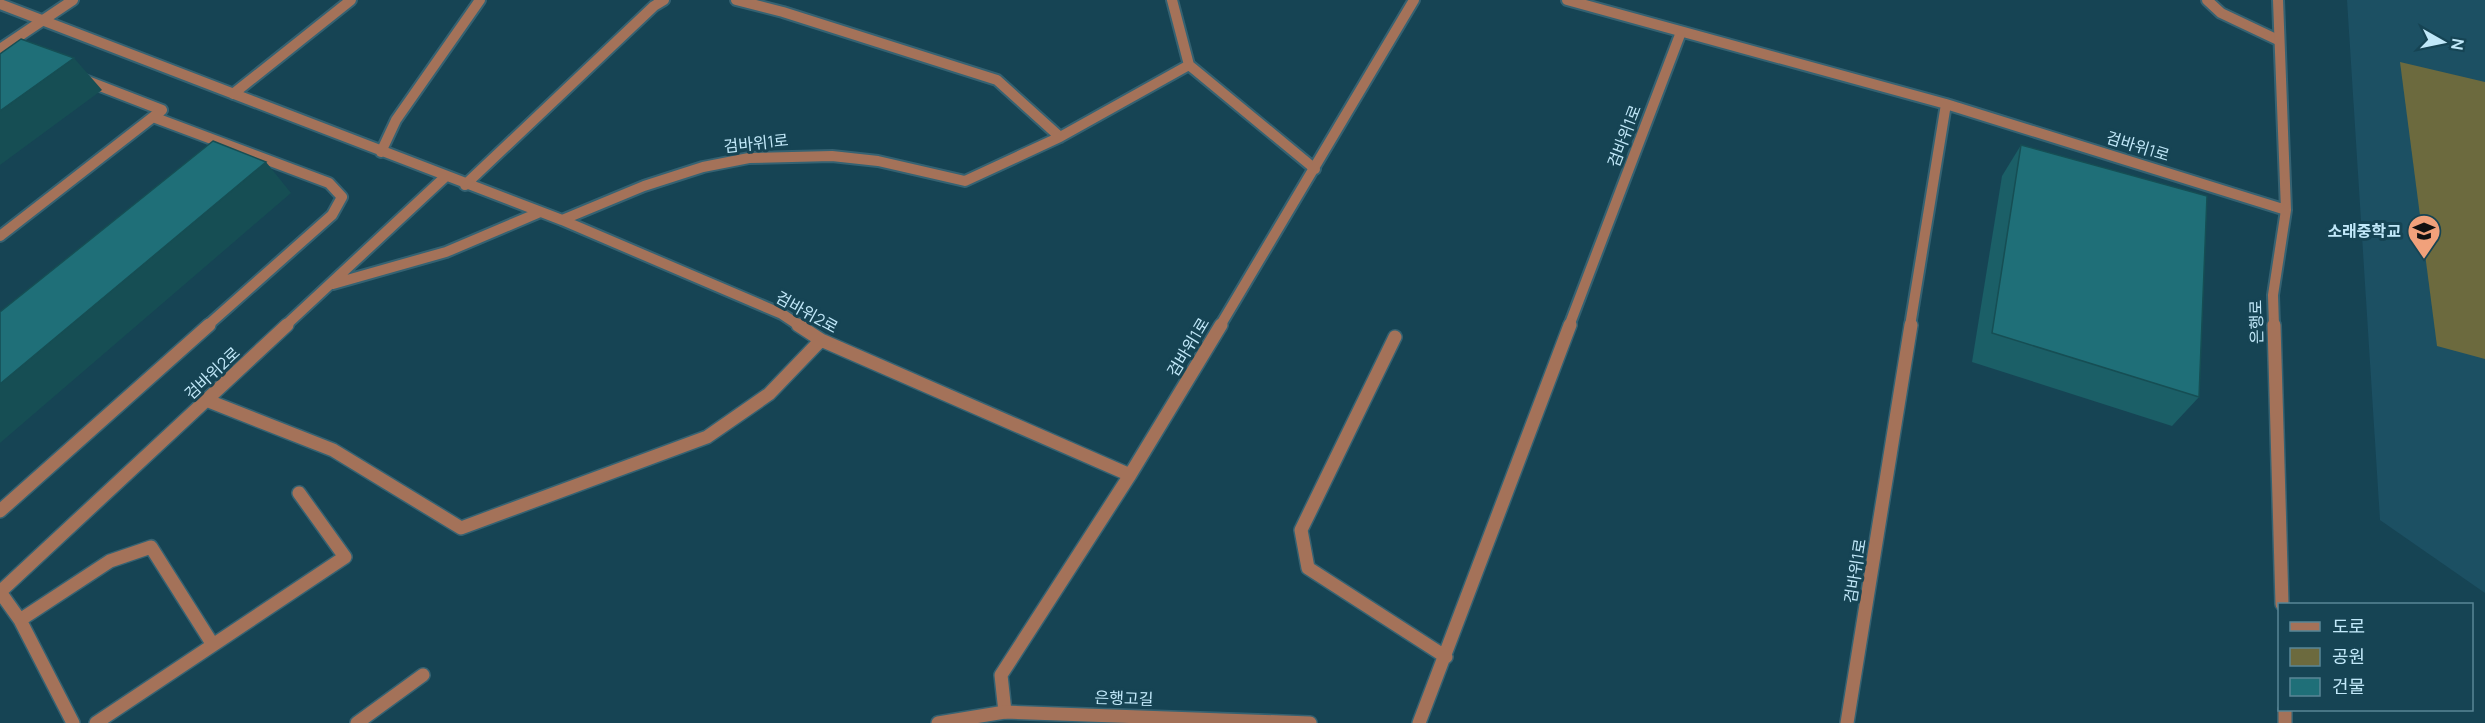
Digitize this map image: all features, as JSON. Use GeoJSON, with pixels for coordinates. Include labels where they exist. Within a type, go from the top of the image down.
{"type":"FeatureCollection","features":[{"type":"Feature","properties":{"kind":"street"},"geometry":{"type":"LineString","coordinates":[[0,49],[73,0]]}},
{"type":"Feature","properties":{"kind":"street"},"geometry":{"type":"LineString","coordinates":[[233,94],[351,0]]}},
{"type":"Feature","properties":{"kind":"street"},"geometry":{"type":"LineString","coordinates":[[381,152],[396,120],[480,0]]}},
{"type":"Feature","properties":{"kind":"street"},"geometry":{"type":"LineString","coordinates":[[465,185],[654,6],[664,0]]}},
{"type":"Feature","properties":{"kind":"street"},"geometry":{"type":"LineString","coordinates":[[736,0],[783,12],[997,80],[1060,136]]}},
{"type":"Feature","properties":{"kind":"street"},"geometry":{"type":"LineString","coordinates":[[1172,0],[1190,65],[1315,169]]}},
{"type":"Feature","properties":{"kind":"street","name":"검바위1로"},"geometry":{"type":"LineString","coordinates":[[1003,717],[1000,675],[1130,475],[1414,0]]}},
{"type":"Feature","properties":{"kind":"street","name":"검바위1로"},"geometry":{"type":"LineString","coordinates":[[1567,0],[1946,104],[2286,210]]}},
{"type":"Feature","properties":{"kind":"street"},"geometry":{"type":"LineString","coordinates":[[2207,0],[2221,13],[2278,40]]}},
{"type":"Feature","properties":{"kind":"street","name":"은행로"},"geometry":{"type":"LineString","coordinates":[[2278,0],[2286,210],[2273,296],[2282,603]]}},
{"type":"Feature","properties":{"kind":"street","name":"검바위2로"},"geometry":{"type":"LineString","coordinates":[[0,4],[465,185],[562,220],[782,314],[821,340],[1130,475]]}},
{"type":"Feature","properties":{"kind":"street","name":"검바위1로"},"geometry":{"type":"LineString","coordinates":[[1419,723],[1446,657],[1681,32]]}},
{"type":"Feature","properties":{"kind":"street","name":"검바위1로"},"geometry":{"type":"LineString","coordinates":[[562,220],[644,186],[703,167],[749,158],[832,156],[878,161],[965,181],[1060,136],[1190,65]]}},
{"type":"Feature","properties":{"kind":"street"},"geometry":{"type":"LineString","coordinates":[[0,237],[162,110],[74,75]]}},
{"type":"Feature","properties":{"kind":"street","name":"검바위1로"},"geometry":{"type":"LineString","coordinates":[[1847,723],[1946,104]]}},
{"type":"Feature","properties":{"kind":"street"},"geometry":{"type":"LineString","coordinates":[[0,511],[332,214],[342,196],[329,183],[231,151],[153,117]]}},
{"type":"Feature","properties":{"kind":"street","name":"검바위2로"},"geometry":{"type":"LineString","coordinates":[[0,592],[445,177]]}},
{"type":"Feature","properties":{"kind":"street"},"geometry":{"type":"LineString","coordinates":[[329,285],[446,252],[538,213]]}},
{"type":"Feature","properties":{"kind":"street"},"geometry":{"type":"LineString","coordinates":[[1395,338],[1301,531],[1308,568],[1446,657]]}},
{"type":"Feature","properties":{"kind":"street"},"geometry":{"type":"LineString","coordinates":[[206,400],[333,450],[461,528],[707,437],[769,394],[821,340]]}},
{"type":"Feature","properties":{"kind":"street"},"geometry":{"type":"LineString","coordinates":[[96,723],[345,557],[299,493]]}},
{"type":"Feature","properties":{"kind":"street"},"geometry":{"type":"LineString","coordinates":[[20,620],[110,561],[151,547],[213,645]]}},
{"type":"Feature","properties":{"kind":"street"},"geometry":{"type":"LineString","coordinates":[[0,592],[20,620],[73,723]]}},
{"type":"Feature","properties":{"kind":"street"},"geometry":{"type":"LineString","coordinates":[[357,723],[423,675]]}},
{"type":"Feature","properties":{"kind":"street","name":"은행고길"},"geometry":{"type":"LineString","coordinates":[[938,723],[1003,717],[1310,723]]}},
{"type":"Feature","properties":{"kind":"shaded area","name":"소래중학교"},"geometry":{"type":"Polygon","coordinates":[[[2347,0],[2485,0],[2485,593],[2380,520],[2347,0]]]}},
{"type":"Feature","properties":{"kind":"green space"},"geometry":{"type":"Polygon","coordinates":[[[2400,62],[2485,82],[2485,359],[2437,346],[2400,62]]]}},
{"type":"Feature","properties":{"kind":"building"},"geometry":{"type":"Polygon","coordinates":[[[21,39],[74,58],[0,111],[0,54],[21,39]]]}},
{"type":"Feature","properties":{"kind":"building"},"geometry":{"type":"Polygon","coordinates":[[[213,141],[266,162],[0,384],[0,312],[213,141]]]}},
{"type":"Feature","properties":{"kind":"building"},"geometry":{"type":"Polygon","coordinates":[[[2021,145],[2207,196],[2199,397],[1992,333],[2021,145]]]}},
{"type":"Feature","properties":{"kind":"place","name":"소래중학교"},"geometry":{"type":"Point","coordinates":[2424,260]}}]}
